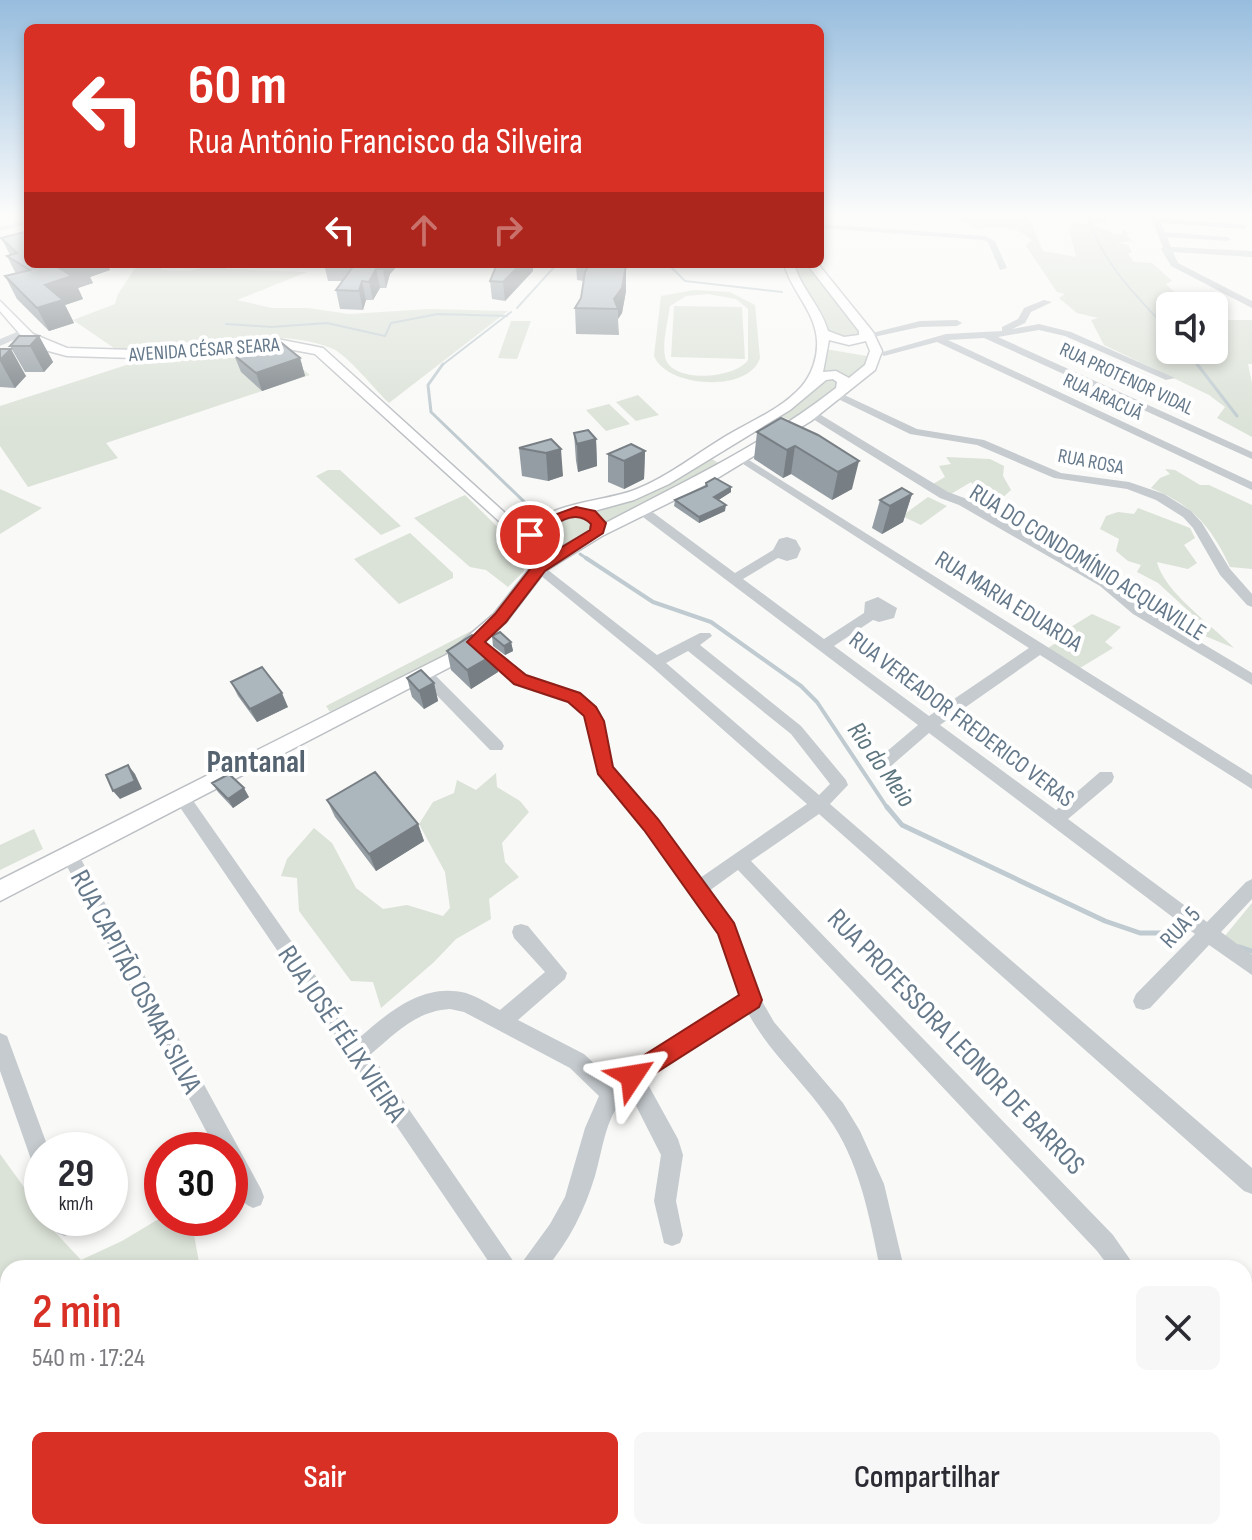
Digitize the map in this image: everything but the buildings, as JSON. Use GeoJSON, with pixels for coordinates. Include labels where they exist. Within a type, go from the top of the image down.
{"type":"FeatureCollection","features":[{"type":"Feature","properties":{"kind":"main road"},"geometry":{"type":"LineString","coordinates":[[795,286],[817,316],[823,333],[823,356],[809,385]]}},
{"type":"Feature","properties":{"kind":"main road"},"geometry":{"type":"LineString","coordinates":[[540,554],[643,511],[741,458],[809,416],[871,367],[876,351],[867,333],[829,286]]}},
{"type":"Feature","properties":{"kind":"main road","name":"AVENIDA CÉSAR SEARA"},"geometry":{"type":"LineString","coordinates":[[2,310],[24,332],[56,350],[92,355],[259,342],[299,345],[319,351],[540,554]]}},
{"type":"Feature","properties":{"kind":"main road"},"geometry":{"type":"LineString","coordinates":[[823,333],[839,340],[854,341],[867,333]]}},
{"type":"Feature","properties":{"kind":"main road"},"geometry":{"type":"LineString","coordinates":[[0,891],[424,673],[475,642],[500,618],[540,554],[538,527],[576,511],[630,497],[659,484],[791,402],[823,376],[836,375],[844,381],[840,394]]}},
{"type":"Feature","properties":{"kind":"main road"},"geometry":{"type":"LineString","coordinates":[[576,511],[594,517],[599,523],[596,533]]}},
{"type":"Feature","properties":{"kind":"main road","name":"AVENIDA CÉSAR SEARA"},"geometry":{"type":"LineString","coordinates":[[505,519],[526,527],[538,527]]}},
{"type":"Feature","properties":{"kind":"street"},"geometry":{"type":"LineString","coordinates":[[1212,286],[1252,305]]}},
{"type":"Feature","properties":{"kind":"street"},"geometry":{"type":"LineString","coordinates":[[994,332],[1022,321],[1027,310],[1047,302]]}},
{"type":"Feature","properties":{"kind":"street"},"geometry":{"type":"LineString","coordinates":[[867,333],[920,324],[957,323]]}},
{"type":"Feature","properties":{"kind":"street"},"geometry":{"type":"LineString","coordinates":[[871,367],[884,353],[938,339],[1031,327],[1061,331],[1170,378]]}},
{"type":"Feature","properties":{"kind":"street"},"geometry":{"type":"LineString","coordinates":[[0,343],[24,332]]}},
{"type":"Feature","properties":{"kind":"street","name":"RUA PROTENOR VIDAL"},"geometry":{"type":"LineString","coordinates":[[994,332],[1252,456]]}},
{"type":"Feature","properties":{"kind":"street"},"geometry":{"type":"LineString","coordinates":[[867,333],[884,353]]}},
{"type":"Feature","properties":{"kind":"street","name":"RUA ARACUÃ"},"geometry":{"type":"LineString","coordinates":[[938,339],[1252,486]]}},
{"type":"Feature","properties":{"kind":"street","name":"RUA ROSA"},"geometry":{"type":"LineString","coordinates":[[840,394],[914,432],[980,442],[1058,476],[1129,486],[1160,497],[1187,514],[1198,526],[1225,572],[1252,602]]}},
{"type":"Feature","properties":{"kind":"street","name":"RUA DO CONDOMÍNIO ACQUAVILLE"},"geometry":{"type":"LineString","coordinates":[[809,416],[829,431],[838,431],[944,495],[964,513],[1101,585],[1128,615],[1252,680]]}},
{"type":"Feature","properties":{"kind":"street","name":"RUA MARIA EDUARDA"},"geometry":{"type":"LineString","coordinates":[[741,458],[1252,783]]}},
{"type":"Feature","properties":{"kind":"street","name":"RUA VEREADOR FREDERICO VERAS"},"geometry":{"type":"LineString","coordinates":[[643,511],[1252,966]]}},
{"type":"Feature","properties":{"kind":"street"},"geometry":{"type":"LineString","coordinates":[[734,579],[779,552]]}},
{"type":"Feature","properties":{"kind":"street"},"geometry":{"type":"LineString","coordinates":[[540,554],[656,662],[1252,1183]]}},
{"type":"Feature","properties":{"kind":"street"},"geometry":{"type":"LineString","coordinates":[[824,646],[872,614]]}},
{"type":"Feature","properties":{"kind":"street"},"geometry":{"type":"LineString","coordinates":[[656,662],[705,636]]}},
{"type":"Feature","properties":{"kind":"street"},"geometry":{"type":"LineString","coordinates":[[475,642],[520,679],[574,698],[590,711],[595,721],[604,769],[651,824],[697,889],[733,943],[751,1000],[767,1029],[836,1110],[852,1139],[873,1184],[890,1260]]}},
{"type":"Feature","properties":{"kind":"street"},"geometry":{"type":"LineString","coordinates":[[689,644],[796,730],[839,781],[839,789],[819,805],[697,889]]}},
{"type":"Feature","properties":{"kind":"street","name":"RUA DO CONDOMÍNIO ACQUAVILLE"},"geometry":{"type":"LineString","coordinates":[[1187,645],[1252,689]]}},
{"type":"Feature","properties":{"kind":"street"},"geometry":{"type":"LineString","coordinates":[[885,762],[928,725],[1041,647]]}},
{"type":"Feature","properties":{"kind":"street"},"geometry":{"type":"LineString","coordinates":[[424,673],[496,746]]}},
{"type":"Feature","properties":{"kind":"street"},"geometry":{"type":"LineString","coordinates":[[1056,820],[1106,777]]}},
{"type":"Feature","properties":{"kind":"street","name":"RUA JOSÉ FÉLIX VIEIRA"},"geometry":{"type":"LineString","coordinates":[[181,797],[501,1260]]}},
{"type":"Feature","properties":{"kind":"street","name":"RUA CAPITÃO OSMAR SILVA"},"geometry":{"type":"LineString","coordinates":[[70,855],[218,1132]]}},
{"type":"Feature","properties":{"kind":"street","name":"RUA PROFESSORA LEONOR DE BARROS"},"geometry":{"type":"LineString","coordinates":[[740,861],[1118,1260]]}},
{"type":"Feature","properties":{"kind":"street","name":"RUA 5"},"geometry":{"type":"LineString","coordinates":[[1143,1001],[1252,887]]}},
{"type":"Feature","properties":{"kind":"street"},"geometry":{"type":"LineString","coordinates":[[502,1021],[558,973],[521,932]]}},
{"type":"Feature","properties":{"kind":"street"},"geometry":{"type":"LineString","coordinates":[[357,1053],[427,1001],[453,998],[577,1061],[612,1094]]}},
{"type":"Feature","properties":{"kind":"street"},"geometry":{"type":"LineString","coordinates":[[538,1260],[549,1249],[569,1213],[597,1121],[612,1094],[632,1076],[751,1000]]}},
{"type":"Feature","properties":{"kind":"street"},"geometry":{"type":"LineString","coordinates":[[0,1043],[32,1132]]}},
{"type":"Feature","properties":{"kind":"street"},"geometry":{"type":"LineString","coordinates":[[632,1076],[670,1147],[672,1155],[665,1201],[672,1235]]}},
{"type":"Feature","properties":{"kind":"street","name":"RUA CAPITÃO OSMAR SILVA"},"geometry":{"type":"LineString","coordinates":[[248,1188],[253,1197]]}},
{"type":"Feature","properties":{"kind":"shaded area"},"geometry":{"type":"Polygon","coordinates":[[[123,286],[272,286],[237,300],[272,308],[308,308],[349,314],[429,309],[508,311],[389,403],[338,352],[308,341],[226,338],[117,350],[73,320],[115,304],[123,286]]]}},
{"type":"Feature","properties":{"kind":"shaded area"},"geometry":{"type":"Polygon","coordinates":[[[802,286],[825,286],[863,331],[854,340],[828,333],[802,286]]]}},
{"type":"Feature","properties":{"kind":"shaded area"},"geometry":{"type":"Polygon","coordinates":[[[1053,286],[1168,286],[1174,292],[1156,292],[1156,364],[1228,364],[1228,320],[1252,320],[1252,364],[1248,364],[1252,383],[1252,437],[1217,418],[1225,407],[1209,395],[1104,345],[1091,320],[1098,318],[1077,313],[1059,298],[1065,294],[1057,292],[1053,286]]]}},
{"type":"Feature","properties":{"kind":"shaded area"},"geometry":{"type":"Polygon","coordinates":[[[694,290],[730,292],[755,305],[760,358],[753,369],[741,377],[708,382],[674,375],[662,367],[654,356],[661,296],[694,290]],[[708,294],[686,296],[670,306],[664,345],[670,366],[690,375],[718,375],[748,360],[748,309],[736,299],[708,294]]]}},
{"type":"Feature","properties":{"kind":"shaded area"},"geometry":{"type":"Polygon","coordinates":[[[674,306],[742,307],[745,359],[671,357],[674,306]]]}},
{"type":"Feature","properties":{"kind":"shaded area"},"geometry":{"type":"Polygon","coordinates":[[[511,321],[531,321],[517,359],[498,358],[511,321]]]}},
{"type":"Feature","properties":{"kind":"shaded area"},"geometry":{"type":"Polygon","coordinates":[[[825,349],[873,357],[872,362],[848,380],[817,377],[825,349]]]}},
{"type":"Feature","properties":{"kind":"shaded area"},"geometry":{"type":"Polygon","coordinates":[[[280,351],[310,375],[106,443],[118,458],[28,487],[0,446],[0,406],[151,357],[193,352],[280,351]]]}},
{"type":"Feature","properties":{"kind":"shaded area"},"geometry":{"type":"Polygon","coordinates":[[[835,376],[841,386],[797,422],[773,414],[814,385],[835,376]]]}},
{"type":"Feature","properties":{"kind":"shaded area"},"geometry":{"type":"Polygon","coordinates":[[[638,395],[659,415],[636,421],[616,402],[638,395]]]}},
{"type":"Feature","properties":{"kind":"shaded area"},"geometry":{"type":"Polygon","coordinates":[[[609,404],[630,424],[606,431],[586,410],[609,404]]]}},
{"type":"Feature","properties":{"kind":"shaded area"},"geometry":{"type":"Polygon","coordinates":[[[707,456],[725,467],[601,528],[601,518],[584,511],[628,500],[707,456]]]}},
{"type":"Feature","properties":{"kind":"shaded area"},"geometry":{"type":"Polygon","coordinates":[[[946,457],[990,459],[1004,466],[1003,476],[1011,490],[990,509],[974,505],[979,491],[971,482],[951,494],[933,484],[945,477],[939,466],[951,464],[946,457]]]}},
{"type":"Feature","properties":{"kind":"shaded area"},"geometry":{"type":"Polygon","coordinates":[[[1165,469],[1175,470],[1200,485],[1209,485],[1252,505],[1252,569],[1230,567],[1216,540],[1199,519],[1178,502],[1151,488],[1160,478],[1170,474],[1165,469]]]}},
{"type":"Feature","properties":{"kind":"shaded area"},"geometry":{"type":"Polygon","coordinates":[[[328,470],[340,470],[401,526],[381,535],[316,476],[328,470]]]}},
{"type":"Feature","properties":{"kind":"shaded area"},"geometry":{"type":"Polygon","coordinates":[[[0,489],[42,508],[0,534],[0,489]]]}},
{"type":"Feature","properties":{"kind":"shaded area"},"geometry":{"type":"Polygon","coordinates":[[[465,495],[522,551],[524,571],[508,587],[486,570],[470,567],[414,518],[465,495]]]}},
{"type":"Feature","properties":{"kind":"shaded area"},"geometry":{"type":"Polygon","coordinates":[[[928,497],[947,506],[921,525],[902,516],[928,497]]]}},
{"type":"Feature","properties":{"kind":"shaded area"},"geometry":{"type":"Polygon","coordinates":[[[1138,508],[1190,528],[1195,538],[1184,545],[1197,563],[1188,569],[1157,562],[1161,573],[1178,596],[1234,648],[1205,636],[1193,615],[1158,583],[1137,572],[1141,565],[1128,561],[1116,551],[1119,539],[1100,529],[1106,516],[1118,512],[1134,514],[1138,508]]]}},
{"type":"Feature","properties":{"kind":"shaded area"},"geometry":{"type":"Polygon","coordinates":[[[583,513],[597,523],[593,534],[552,555],[540,552],[530,539],[542,527],[583,513]]]}},
{"type":"Feature","properties":{"kind":"shaded area"},"geometry":{"type":"Polygon","coordinates":[[[410,533],[453,573],[453,578],[399,604],[354,559],[410,533]]]}},
{"type":"Feature","properties":{"kind":"shaded area"},"geometry":{"type":"Polygon","coordinates":[[[1092,614],[1121,627],[1105,642],[1113,648],[1080,668],[1048,648],[1070,634],[1066,630],[1092,614]]]}},
{"type":"Feature","properties":{"kind":"shaded area"},"geometry":{"type":"Polygon","coordinates":[[[473,630],[440,659],[330,712],[326,706],[473,630]]]}},
{"type":"Feature","properties":{"kind":"shaded area"},"geometry":{"type":"Polygon","coordinates":[[[496,773],[497,787],[520,801],[529,812],[502,843],[505,862],[519,877],[489,899],[491,919],[456,939],[381,1008],[373,982],[351,981],[299,911],[297,878],[281,876],[287,859],[314,828],[332,843],[356,888],[383,909],[407,905],[443,916],[450,908],[445,872],[419,824],[433,802],[454,793],[457,780],[476,790],[496,773]]]}},
{"type":"Feature","properties":{"kind":"shaded area"},"geometry":{"type":"Polygon","coordinates":[[[34,829],[43,849],[0,870],[0,845],[34,829]]]}},
{"type":"Feature","properties":{"kind":"shaded area"},"geometry":{"type":"Polygon","coordinates":[[[1252,903],[1252,961],[1224,937],[1252,903]]]}},
{"type":"Feature","properties":{"kind":"shaded area"},"geometry":{"type":"Polygon","coordinates":[[[0,1154],[24,1187],[24,1236],[59,1236],[81,1260],[0,1260],[0,1154]]]}},
{"type":"Feature","properties":{"kind":"shaded area"},"geometry":{"type":"Polygon","coordinates":[[[144,1228],[144,1236],[194,1236],[199,1260],[81,1260],[144,1228]]]}},
{"type":"Feature","properties":{"kind":"waterway","name":"Rio do Meio"},"geometry":{"type":"LineString","coordinates":[[517,308],[537,286]]}},
{"type":"Feature","properties":{"kind":"waterway"},"geometry":{"type":"LineString","coordinates":[[728,286],[782,292]]}},
{"type":"Feature","properties":{"kind":"waterway"},"geometry":{"type":"LineString","coordinates":[[1128,286],[1156,317]]}},
{"type":"Feature","properties":{"kind":"waterway","name":"Rio do Meio"},"geometry":{"type":"LineString","coordinates":[[506,316],[511,312]]}},
{"type":"Feature","properties":{"kind":"waterway"},"geometry":{"type":"LineString","coordinates":[[226,324],[271,327],[327,323],[385,336],[391,323],[438,314],[506,316]]}},
{"type":"Feature","properties":{"kind":"waterway","name":"Rio do Meio"},"geometry":{"type":"LineString","coordinates":[[442,365],[506,316]]}},
{"type":"Feature","properties":{"kind":"waterway"},"geometry":{"type":"LineString","coordinates":[[1197,364],[1237,416]]}},
{"type":"Feature","properties":{"kind":"waterway","name":"Rio do Meio"},"geometry":{"type":"LineString","coordinates":[[442,365],[428,385],[431,412],[540,517]]}},
{"type":"Feature","properties":{"kind":"waterway","name":"Rio do Meio"},"geometry":{"type":"LineString","coordinates":[[580,554],[586,558]]}},
{"type":"Feature","properties":{"kind":"waterway","name":"Rio do Meio"},"geometry":{"type":"LineString","coordinates":[[586,558],[653,602],[711,622],[801,686],[817,702],[888,809]]}},
{"type":"Feature","properties":{"kind":"waterway","name":"Rio do Meio"},"geometry":{"type":"LineString","coordinates":[[887,807],[902,825],[1105,921],[1140,933],[1187,933]]}},
{"type":"Feature","properties":{"kind":"waterway","name":"Rio do Meio"},"geometry":{"type":"LineString","coordinates":[[1239,947],[1252,951]]}},
{"type":"Feature","properties":{"kind":"district","name":"Pantanal"},"geometry":{"type":"Point","coordinates":[256,761]}},
{"type":"Feature","properties":{"kind":"route"},"geometry":{"type":"LineString","coordinates":[[530,535],[552,519],[576,511],[590,514],[599,523],[596,533],[539,567],[500,618],[475,642],[520,679],[574,698],[590,711],[595,721],[604,769],[651,824],[727,930],[751,1000],[632,1076]]}}]}
